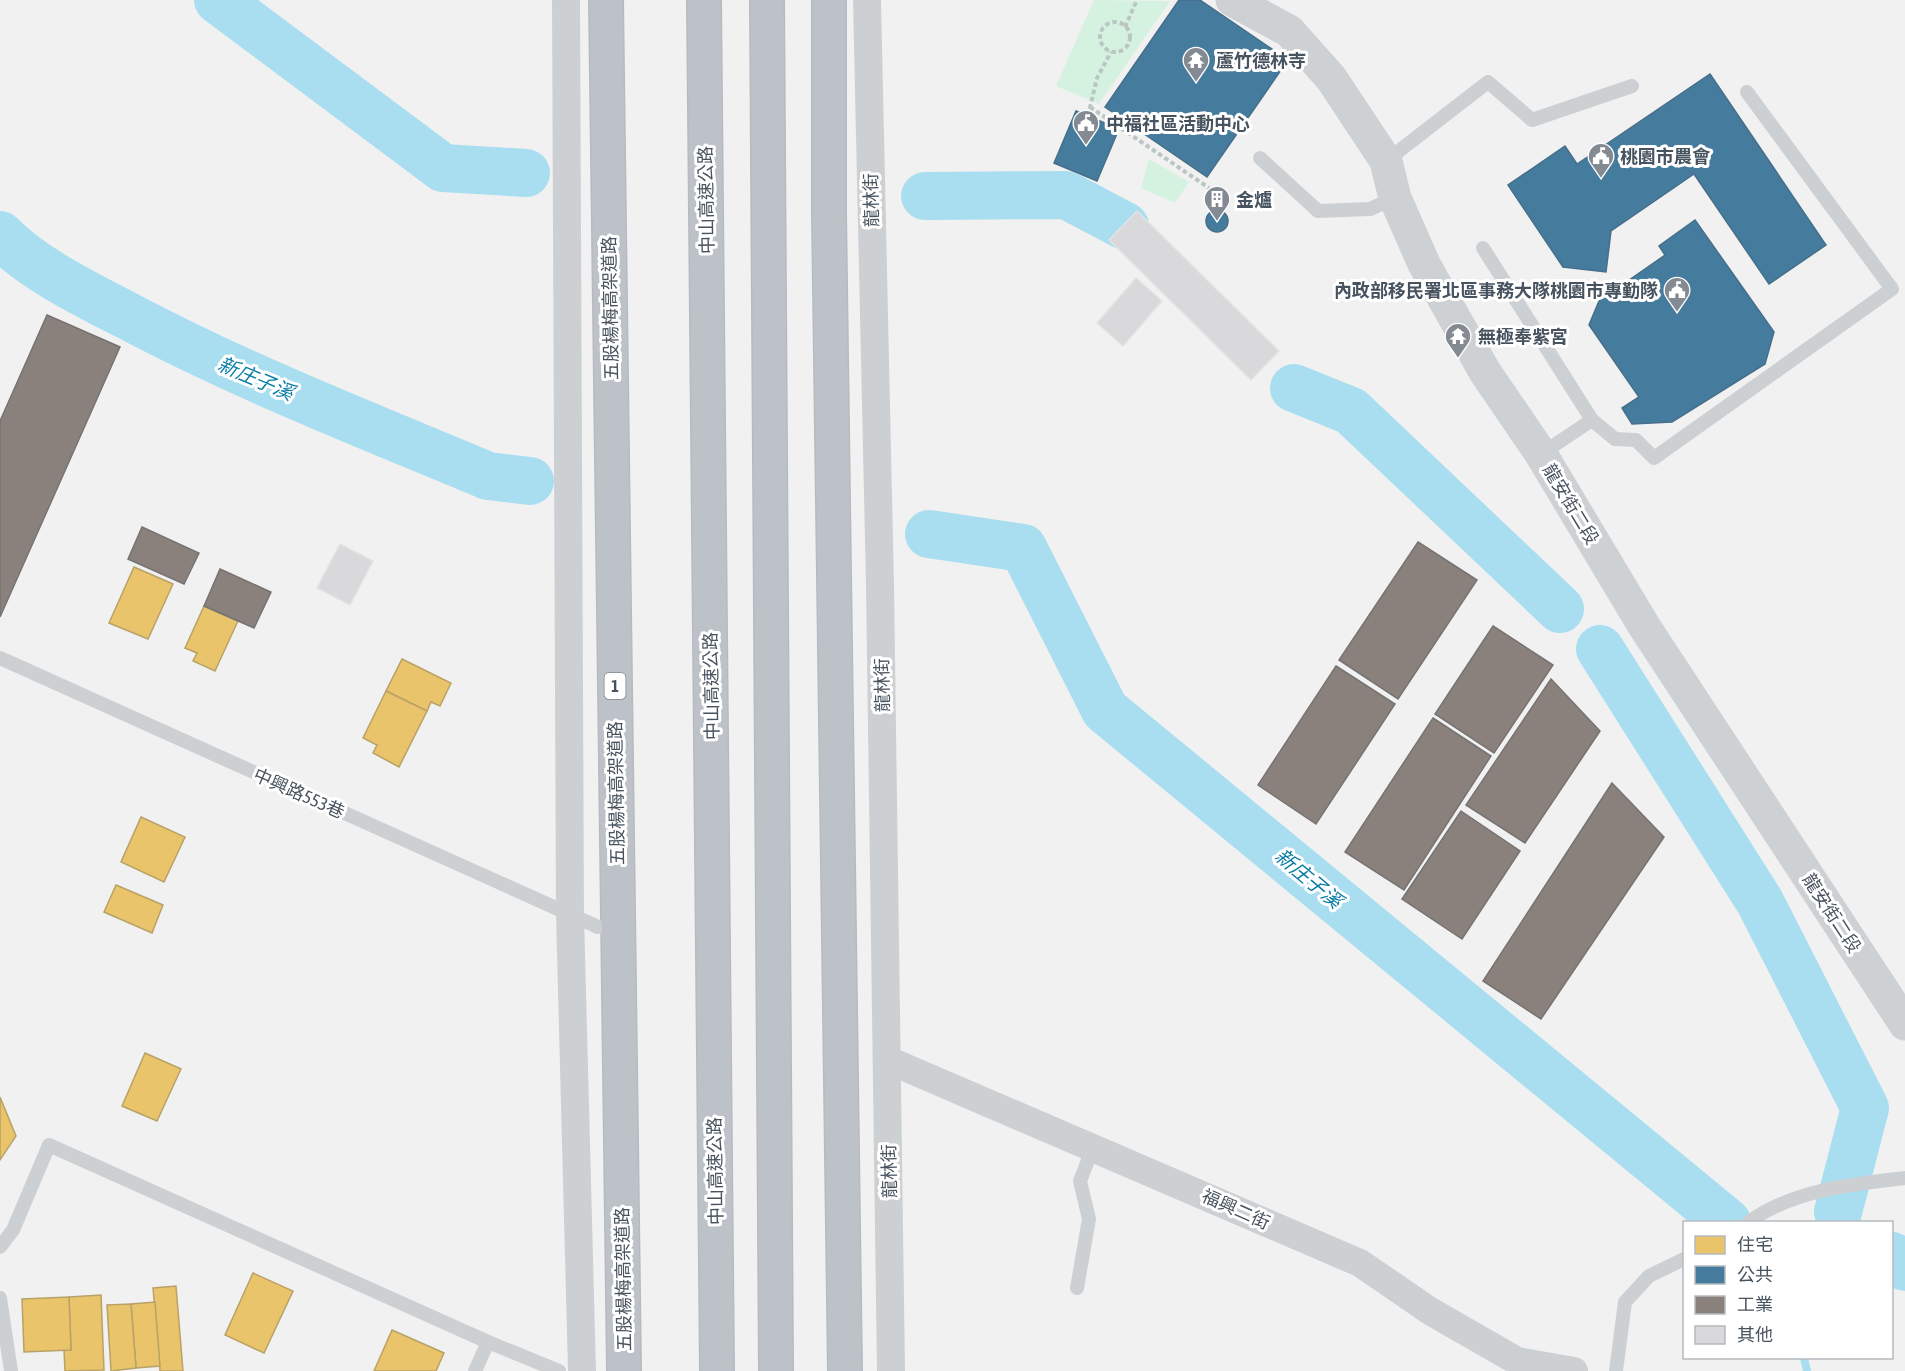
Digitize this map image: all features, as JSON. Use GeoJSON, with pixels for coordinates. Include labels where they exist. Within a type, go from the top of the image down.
{"type":"FeatureCollection","features":[{"type":"Feature","properties":{"kind":"highway","name":"五股楊梅高架道路"},"geometry":{"type":"LineString","coordinates":[[606,0],[624,1371]]}},
{"type":"Feature","properties":{"kind":"highway","name":"中山高速公路"},"geometry":{"type":"LineString","coordinates":[[704,0],[717,1371]]}},
{"type":"Feature","properties":{"kind":"highway"},"geometry":{"type":"LineString","coordinates":[[766,0],[776,1371]]}},
{"type":"Feature","properties":{"kind":"highway"},"geometry":{"type":"LineString","coordinates":[[829,0],[829,212],[845,1371]]}},
{"type":"Feature","properties":{"kind":"street"},"geometry":{"type":"LineString","coordinates":[[566,0],[570,915],[582,1371]]}},
{"type":"Feature","properties":{"kind":"street","name":"龍林街"},"geometry":{"type":"LineString","coordinates":[[867,0],[880,585],[891,1371]]}},
{"type":"Feature","properties":{"kind":"street","name":"龍安街二段"},"geometry":{"type":"LineString","coordinates":[[1248,3],[1289,31],[1332,78],[1386,161],[1395,198],[1424,264],[1485,372],[1541,454],[1644,626],[1905,1024]]}},
{"type":"Feature","properties":{"kind":"street","name":"福興二街"},"geometry":{"type":"LineString","coordinates":[[888,1060],[1092,1150],[1188,1188],[1360,1263],[1430,1311],[1517,1361],[1574,1371]]}},
{"type":"Feature","properties":{"kind":"lane"},"geometry":{"type":"LineString","coordinates":[[1386,161],[1488,82],[1532,120],[1632,86]]}},
{"type":"Feature","properties":{"kind":"lane"},"geometry":{"type":"LineString","coordinates":[[1483,248],[1592,420],[1615,439],[1636,440],[1654,458],[1892,289],[1747,92]]}},
{"type":"Feature","properties":{"kind":"lane"},"geometry":{"type":"LineString","coordinates":[[1260,158],[1317,211],[1370,209],[1395,198]]}},
{"type":"Feature","properties":{"kind":"lane"},"geometry":{"type":"LineString","coordinates":[[1541,454],[1592,420]]}},
{"type":"Feature","properties":{"kind":"lane","name":"中興路553巷"},"geometry":{"type":"LineString","coordinates":[[0,658],[598,927]]}},
{"type":"Feature","properties":{"kind":"lane"},"geometry":{"type":"LineString","coordinates":[[0,1247],[13,1230],[49,1144],[488,1342],[559,1371]]}},
{"type":"Feature","properties":{"kind":"lane"},"geometry":{"type":"LineString","coordinates":[[1077,1288],[1089,1219],[1080,1181],[1092,1150]]}},
{"type":"Feature","properties":{"kind":"lane"},"geometry":{"type":"LineString","coordinates":[[1752,1220],[1781,1202],[1878,1180],[1905,1178]]}},
{"type":"Feature","properties":{"kind":"lane"},"geometry":{"type":"LineString","coordinates":[[1616,1371],[1625,1302],[1649,1275],[1683,1259]]}},
{"type":"Feature","properties":{"kind":"lane"},"geometry":{"type":"LineString","coordinates":[[0,1299],[11,1371]]}},
{"type":"Feature","properties":{"kind":"lane"},"geometry":{"type":"LineString","coordinates":[[475,1371],[488,1342]]}},
{"type":"Feature","properties":{"kind":"path"},"geometry":{"type":"LineString","coordinates":[[1125,27],[1137,0]]}},
{"type":"Feature","properties":{"kind":"path"},"geometry":{"type":"LineString","coordinates":[[1111,23],[1125,27],[1129,35],[1127,44],[1121,51],[1111,52],[1101,42],[1101,33],[1111,23]]}},
{"type":"Feature","properties":{"kind":"path"},"geometry":{"type":"LineString","coordinates":[[1088,116],[1097,78],[1111,52]]}},
{"type":"Feature","properties":{"kind":"path"},"geometry":{"type":"LineString","coordinates":[[1090,107],[1209,188]]}},
{"type":"Feature","properties":{"kind":"green space"},"geometry":{"type":"Polygon","coordinates":[[[1094,0],[1170,1],[1099,104],[1056,86],[1094,0]]]}},
{"type":"Feature","properties":{"kind":"green space"},"geometry":{"type":"Polygon","coordinates":[[[1149,159],[1189,182],[1175,203],[1141,188],[1149,159]]]}},
{"type":"Feature","properties":{"kind":"building: 住宅"},"geometry":{"type":"Polygon","coordinates":[[[134,567],[173,584],[148,639],[109,623],[134,567]]]}},
{"type":"Feature","properties":{"kind":"building: 住宅"},"geometry":{"type":"Polygon","coordinates":[[[204,606],[238,621],[215,671],[193,661],[197,653],[185,648],[204,606]]]}},
{"type":"Feature","properties":{"kind":"building: 住宅"},"geometry":{"type":"Polygon","coordinates":[[[402,659],[451,683],[440,706],[431,702],[427,711],[386,691],[402,659]]]}},
{"type":"Feature","properties":{"kind":"building: 住宅"},"geometry":{"type":"Polygon","coordinates":[[[386,691],[427,711],[399,767],[373,753],[377,745],[363,738],[386,691]]]}},
{"type":"Feature","properties":{"kind":"building: 住宅"},"geometry":{"type":"Polygon","coordinates":[[[141,817],[185,837],[164,882],[121,862],[141,817]]]}},
{"type":"Feature","properties":{"kind":"building: 住宅"},"geometry":{"type":"Polygon","coordinates":[[[116,885],[163,905],[152,933],[104,912],[116,885]]]}},
{"type":"Feature","properties":{"kind":"building: 住宅"},"geometry":{"type":"Polygon","coordinates":[[[145,1053],[181,1069],[157,1121],[122,1106],[145,1053]]]}},
{"type":"Feature","properties":{"kind":"building: 住宅"},"geometry":{"type":"Polygon","coordinates":[[[0,1097],[16,1136],[0,1160],[0,1097]]]}},
{"type":"Feature","properties":{"kind":"building: 住宅"},"geometry":{"type":"Polygon","coordinates":[[[253,1273],[293,1291],[264,1353],[225,1335],[253,1273]]]}},
{"type":"Feature","properties":{"kind":"building: 住宅"},"geometry":{"type":"Polygon","coordinates":[[[176,1286],[183,1371],[160,1371],[153,1288],[176,1286]]]}},
{"type":"Feature","properties":{"kind":"building: 住宅"},"geometry":{"type":"Polygon","coordinates":[[[101,1295],[104,1370],[65,1371],[64,1350],[71,1350],[69,1297],[101,1295]]]}},
{"type":"Feature","properties":{"kind":"building: 住宅"},"geometry":{"type":"Polygon","coordinates":[[[69,1297],[71,1350],[24,1352],[22,1299],[69,1297]]]}},
{"type":"Feature","properties":{"kind":"building: 住宅"},"geometry":{"type":"Polygon","coordinates":[[[155,1302],[160,1366],[136,1368],[131,1304],[155,1302]]]}},
{"type":"Feature","properties":{"kind":"building: 住宅"},"geometry":{"type":"Polygon","coordinates":[[[131,1304],[136,1368],[111,1371],[107,1305],[131,1304]]]}},
{"type":"Feature","properties":{"kind":"building: 住宅"},"geometry":{"type":"Polygon","coordinates":[[[392,1330],[444,1353],[436,1371],[374,1371],[392,1330]]]}},
{"type":"Feature","properties":{"kind":"building: 公共","name":"蘆竹德林寺"},"geometry":{"type":"Polygon","coordinates":[[[1179,0],[1200,0],[1288,60],[1207,177],[1105,107],[1179,0]]]}},
{"type":"Feature","properties":{"kind":"building: 公共","name":"桃園市農會"},"geometry":{"type":"Polygon","coordinates":[[[1710,74],[1826,245],[1769,284],[1694,174],[1611,231],[1606,272],[1563,267],[1508,185],[1565,146],[1577,164],[1710,74]]]}},
{"type":"Feature","properties":{"kind":"building: 公共","name":"中福社區活動中心"},"geometry":{"type":"Polygon","coordinates":[[[1076,111],[1119,129],[1097,181],[1054,163],[1076,111]]]}},
{"type":"Feature","properties":{"kind":"building: 公共","name":"金爐"},"geometry":{"type":"Polygon","coordinates":[[[1217,210],[1225,213],[1228,221],[1225,229],[1217,232],[1209,229],[1206,221],[1209,213],[1217,210]]]}},
{"type":"Feature","properties":{"kind":"building: 公共","name":"內政部移民署北區事務大隊桃園市專勤隊"},"geometry":{"type":"Polygon","coordinates":[[[1695,220],[1774,332],[1765,364],[1672,422],[1632,424],[1622,408],[1639,397],[1589,325],[1599,301],[1665,255],[1659,246],[1695,220]]]}},
{"type":"Feature","properties":{"kind":"building: 工業"},"geometry":{"type":"Polygon","coordinates":[[[47,315],[120,347],[0,617],[0,421],[47,315]]]}},
{"type":"Feature","properties":{"kind":"building: 工業"},"geometry":{"type":"Polygon","coordinates":[[[142,527],[199,553],[184,584],[128,559],[142,527]]]}},
{"type":"Feature","properties":{"kind":"building: 工業"},"geometry":{"type":"Polygon","coordinates":[[[1418,542],[1477,580],[1398,699],[1339,660],[1418,542]]]}},
{"type":"Feature","properties":{"kind":"building: 工業"},"geometry":{"type":"Polygon","coordinates":[[[220,569],[271,592],[254,628],[204,606],[220,569]]]}},
{"type":"Feature","properties":{"kind":"building: 工業"},"geometry":{"type":"Polygon","coordinates":[[[1493,626],[1553,665],[1494,753],[1435,714],[1493,626]]]}},
{"type":"Feature","properties":{"kind":"building: 工業"},"geometry":{"type":"Polygon","coordinates":[[[1336,666],[1395,704],[1316,824],[1258,785],[1336,666]]]}},
{"type":"Feature","properties":{"kind":"building: 工業"},"geometry":{"type":"Polygon","coordinates":[[[1551,679],[1600,731],[1525,843],[1466,805],[1551,679]]]}},
{"type":"Feature","properties":{"kind":"building: 工業"},"geometry":{"type":"Polygon","coordinates":[[[1433,718],[1491,756],[1404,890],[1345,852],[1433,718]]]}},
{"type":"Feature","properties":{"kind":"building: 工業"},"geometry":{"type":"Polygon","coordinates":[[[1612,783],[1664,837],[1541,1019],[1483,981],[1612,783]]]}},
{"type":"Feature","properties":{"kind":"building: 工業"},"geometry":{"type":"Polygon","coordinates":[[[1461,811],[1520,851],[1462,939],[1402,899],[1461,811]]]}},
{"type":"Feature","properties":{"kind":"building: 其他"},"geometry":{"type":"Polygon","coordinates":[[[1137,211],[1279,351],[1251,380],[1109,240],[1137,211]]]}},
{"type":"Feature","properties":{"kind":"building: 其他"},"geometry":{"type":"Polygon","coordinates":[[[1136,278],[1162,301],[1123,346],[1097,323],[1136,278]]]}},
{"type":"Feature","properties":{"kind":"building: 其他"},"geometry":{"type":"Polygon","coordinates":[[[340,544],[373,561],[350,605],[317,588],[340,544]]]}},
{"type":"Feature","properties":{"kind":"waterway"},"geometry":{"type":"LineString","coordinates":[[218,0],[443,168],[526,173]]}},
{"type":"Feature","properties":{"kind":"waterway"},"geometry":{"type":"LineString","coordinates":[[925,196],[1066,195],[1125,226]]}},
{"type":"Feature","properties":{"kind":"waterway","name":"新庄子溪"},"geometry":{"type":"LineString","coordinates":[[0,235],[27,258],[60,280],[215,359],[305,400],[488,476],[530,481]]}},
{"type":"Feature","properties":{"kind":"waterway"},"geometry":{"type":"LineString","coordinates":[[1294,388],[1351,411],[1560,609]]}},
{"type":"Feature","properties":{"kind":"waterway","name":"新庄子溪"},"geometry":{"type":"LineString","coordinates":[[929,534],[1023,548],[1105,710],[1726,1221]]}},
{"type":"Feature","properties":{"kind":"waterway"},"geometry":{"type":"LineString","coordinates":[[1600,649],[1760,902],[1865,1108],[1838,1212]]}},
{"type":"Feature","properties":{"kind":"waterway","name":"新庄子溪"},"geometry":{"type":"LineString","coordinates":[[1893,1257],[1905,1267]]}},
{"type":"Feature","properties":{"kind":"waterway"},"geometry":{"type":"LineString","coordinates":[[1804,1359],[1807,1371]]}},
{"type":"Feature","properties":{"kind":"place","name":"蘆竹德林寺"},"geometry":{"type":"Point","coordinates":[1196,83]}},
{"type":"Feature","properties":{"kind":"place","name":"中福社區活動中心"},"geometry":{"type":"Point","coordinates":[1086,146]}},
{"type":"Feature","properties":{"kind":"place","name":"桃園市農會"},"geometry":{"type":"Point","coordinates":[1601,179]}},
{"type":"Feature","properties":{"kind":"place","name":"金爐"},"geometry":{"type":"Point","coordinates":[1217,222]}},
{"type":"Feature","properties":{"kind":"place","name":"內政部移民署北區事務大隊桃園市專勤隊"},"geometry":{"type":"Point","coordinates":[1677,313]}},
{"type":"Feature","properties":{"kind":"place","name":"無極奉紫宮"},"geometry":{"type":"Point","coordinates":[1458,359]}}]}
